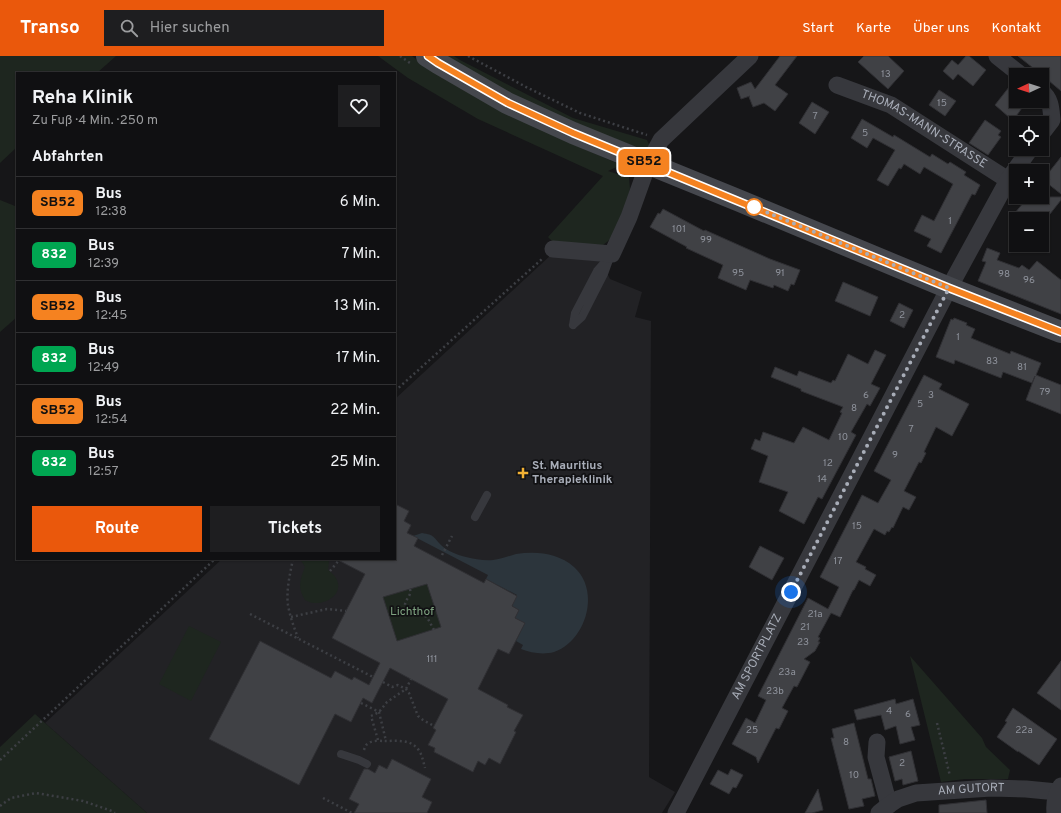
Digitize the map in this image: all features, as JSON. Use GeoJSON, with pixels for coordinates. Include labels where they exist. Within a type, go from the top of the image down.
{"type":"FeatureCollection","features":[{"type":"Feature","properties":{"kind":"main road"},"geometry":{"type":"LineString","coordinates":[[427,56],[508,103],[573,133],[949,288],[1061,332]]}},
{"type":"Feature","properties":{"kind":"street"},"geometry":{"type":"LineString","coordinates":[[552,249],[612,254],[629,217],[648,164],[661,140],[750,56]]}},
{"type":"Feature","properties":{"kind":"street"},"geometry":{"type":"LineString","coordinates":[[997,56],[1012,68]]}},
{"type":"Feature","properties":{"kind":"street","name":"THOMAS-MANN-STRASSE"},"geometry":{"type":"LineString","coordinates":[[838,85],[891,105],[1008,180]]}},
{"type":"Feature","properties":{"kind":"street"},"geometry":{"type":"LineString","coordinates":[[1049,102],[1052,120],[1049,124]]}},
{"type":"Feature","properties":{"kind":"street"},"geometry":{"type":"LineString","coordinates":[[949,288],[1008,180],[1025,156]]}},
{"type":"Feature","properties":{"kind":"street","name":"AM SPORTPLATZ"},"geometry":{"type":"LineString","coordinates":[[676,813],[949,288]]}},
{"type":"Feature","properties":{"kind":"street","name":"AM GUTORT"},"geometry":{"type":"LineString","coordinates":[[877,742],[876,757],[884,809],[898,799],[916,793],[991,788],[1059,789]]}},
{"type":"Feature","properties":{"kind":"street"},"geometry":{"type":"LineString","coordinates":[[1055,813],[1054,806],[1059,789]]}},
{"type":"Feature","properties":{"kind":"lane"},"geometry":{"type":"LineString","coordinates":[[612,254],[604,274],[582,317],[574,325],[575,314],[597,271],[612,254]]}},
{"type":"Feature","properties":{"kind":"lane"},"geometry":{"type":"LineString","coordinates":[[475,517],[487,495]]}},
{"type":"Feature","properties":{"kind":"lane"},"geometry":{"type":"LineString","coordinates":[[341,754],[367,764]]}},
{"type":"Feature","properties":{"kind":"path"},"geometry":{"type":"LineString","coordinates":[[468,56],[528,88],[580,113],[661,140]]}},
{"type":"Feature","properties":{"kind":"path"},"geometry":{"type":"LineString","coordinates":[[396,390],[552,249]]}},
{"type":"Feature","properties":{"kind":"path"},"geometry":{"type":"LineString","coordinates":[[442,555],[452,536]]}},
{"type":"Feature","properties":{"kind":"path"},"geometry":{"type":"LineString","coordinates":[[0,760],[214,560]]}},
{"type":"Feature","properties":{"kind":"path"},"geometry":{"type":"LineString","coordinates":[[293,560],[289,576],[288,605],[290,617],[298,638]]}},
{"type":"Feature","properties":{"kind":"path"},"geometry":{"type":"LineString","coordinates":[[330,571],[339,560]]}},
{"type":"Feature","properties":{"kind":"path"},"geometry":{"type":"LineString","coordinates":[[410,589],[410,596],[405,601],[405,605],[421,615],[428,617],[434,630]]}},
{"type":"Feature","properties":{"kind":"path"},"geometry":{"type":"LineString","coordinates":[[290,617],[327,609],[346,611]]}},
{"type":"Feature","properties":{"kind":"path"},"geometry":{"type":"LineString","coordinates":[[250,614],[373,677]]}},
{"type":"Feature","properties":{"kind":"path"},"geometry":{"type":"LineString","coordinates":[[378,740],[371,716],[379,712],[387,702],[406,689],[411,679]]}},
{"type":"Feature","properties":{"kind":"path"},"geometry":{"type":"LineString","coordinates":[[383,682],[392,687],[398,685],[406,689],[418,716],[434,726]]}},
{"type":"Feature","properties":{"kind":"path"},"geometry":{"type":"LineString","coordinates":[[361,703],[379,712],[386,741]]}},
{"type":"Feature","properties":{"kind":"path"},"geometry":{"type":"LineString","coordinates":[[937,723],[953,790]]}},
{"type":"Feature","properties":{"kind":"path"},"geometry":{"type":"LineString","coordinates":[[359,760],[366,745],[370,742],[378,740],[396,740],[407,742],[416,746],[420,752],[425,768]]}},
{"type":"Feature","properties":{"kind":"path"},"geometry":{"type":"LineString","coordinates":[[0,806],[11,798],[36,793],[83,800],[115,813]]}},
{"type":"Feature","properties":{"kind":"path"},"geometry":{"type":"LineString","coordinates":[[323,798],[352,813]]}},
{"type":"Feature","properties":{"kind":"shaded area","name":"St. Mauritius Therapieklinik"},"geometry":{"type":"Polygon","coordinates":[[[552,254],[599,257],[610,279],[642,292],[635,317],[651,321],[649,777],[675,792],[662,813],[147,813],[45,723],[221,560],[396,560],[396,398],[552,254]]]}},
{"type":"Feature","properties":{"kind":"shaded area"},"geometry":{"type":"Polygon","coordinates":[[[422,533],[435,538],[449,551],[472,558],[493,560],[516,554],[539,553],[554,556],[568,562],[582,577],[587,589],[588,602],[582,627],[565,646],[554,652],[537,653],[521,649],[523,645],[516,641],[525,623],[515,618],[519,610],[512,606],[517,595],[486,579],[488,575],[413,536],[422,533]]]}},
{"type":"Feature","properties":{"kind":"green space"},"geometry":{"type":"Polygon","coordinates":[[[0,56],[116,56],[98,72],[16,72],[16,148],[0,163],[0,56]]]}},
{"type":"Feature","properties":{"kind":"green space"},"geometry":{"type":"Polygon","coordinates":[[[378,56],[412,56],[421,63],[561,139],[621,165],[608,171],[629,177],[630,189],[627,202],[612,238],[603,245],[555,244],[548,237],[603,176],[478,119],[408,78],[378,56]]]}},
{"type":"Feature","properties":{"kind":"green space"},"geometry":{"type":"Polygon","coordinates":[[[445,56],[454,56],[573,118],[647,140],[650,147],[639,148],[516,100],[445,56]]]}},
{"type":"Feature","properties":{"kind":"green space"},"geometry":{"type":"Polygon","coordinates":[[[0,200],[16,206],[16,318],[0,332],[0,200]]]}},
{"type":"Feature","properties":{"kind":"green space"},"geometry":{"type":"Polygon","coordinates":[[[301,560],[328,560],[328,570],[337,580],[338,590],[336,594],[329,600],[319,603],[313,603],[305,600],[302,595],[300,584],[305,567],[301,560]]]}},
{"type":"Feature","properties":{"kind":"green space","name":"Lichthof"},"geometry":{"type":"Polygon","coordinates":[[[427,584],[441,627],[397,641],[383,597],[427,584]]]}},
{"type":"Feature","properties":{"kind":"green space"},"geometry":{"type":"Polygon","coordinates":[[[189,626],[221,642],[191,701],[159,684],[189,626]]]}},
{"type":"Feature","properties":{"kind":"green space"},"geometry":{"type":"Polygon","coordinates":[[[910,656],[982,738],[986,747],[1010,770],[1008,779],[965,779],[941,782],[910,656]]]}},
{"type":"Feature","properties":{"kind":"green space"},"geometry":{"type":"Polygon","coordinates":[[[35,714],[147,813],[0,813],[0,747],[35,714]]]}},
{"type":"Feature","properties":{"kind":"building"},"geometry":{"type":"Polygon","coordinates":[[[780,56],[797,56],[775,85],[788,94],[775,111],[764,103],[753,107],[749,97],[750,96],[741,99],[737,88],[751,82],[755,89],[780,56]]]}},
{"type":"Feature","properties":{"kind":"building"},"geometry":{"type":"Polygon","coordinates":[[[864,56],[888,56],[904,71],[888,89],[858,62],[864,56]]]}},
{"type":"Feature","properties":{"kind":"building"},"geometry":{"type":"Polygon","coordinates":[[[966,56],[969,56],[986,70],[973,86],[958,74],[953,80],[943,71],[952,60],[958,65],[966,56]]]}},
{"type":"Feature","properties":{"kind":"building"},"geometry":{"type":"Polygon","coordinates":[[[1018,56],[1061,56],[1061,91],[1049,81],[1049,68],[1033,68],[1018,56]]]}},
{"type":"Feature","properties":{"kind":"building"},"geometry":{"type":"Polygon","coordinates":[[[1009,87],[1009,108],[1022,108],[1016,116],[1009,117],[995,105],[1009,87]]]}},
{"type":"Feature","properties":{"kind":"building"},"geometry":{"type":"Polygon","coordinates":[[[939,90],[956,101],[945,116],[929,105],[939,90]]]}},
{"type":"Feature","properties":{"kind":"building"},"geometry":{"type":"Polygon","coordinates":[[[812,102],[829,112],[815,134],[799,123],[812,102]]]}},
{"type":"Feature","properties":{"kind":"building"},"geometry":{"type":"Polygon","coordinates":[[[862,119],[893,137],[894,135],[930,157],[932,154],[948,164],[950,162],[966,172],[964,175],[980,185],[975,195],[972,194],[941,253],[927,246],[931,239],[914,231],[922,215],[934,221],[953,184],[924,167],[920,174],[904,164],[901,169],[899,168],[888,186],[877,180],[895,150],[873,138],[867,148],[851,138],[862,119]]]}},
{"type":"Feature","properties":{"kind":"building"},"geometry":{"type":"Polygon","coordinates":[[[985,120],[1001,131],[998,135],[1001,137],[988,155],[969,143],[985,120]]]}},
{"type":"Feature","properties":{"kind":"building"},"geometry":{"type":"Polygon","coordinates":[[[1061,157],[1061,194],[1049,185],[1049,172],[1061,157]]]}},
{"type":"Feature","properties":{"kind":"building"},"geometry":{"type":"Polygon","coordinates":[[[1049,197],[1061,197],[1061,200],[1049,215],[1049,212],[1016,212],[1022,204],[1049,204],[1049,197]]]}},
{"type":"Feature","properties":{"kind":"building"},"geometry":{"type":"Polygon","coordinates":[[[663,209],[704,231],[705,230],[770,259],[800,270],[794,285],[791,284],[788,291],[774,285],[773,288],[750,280],[746,290],[718,278],[723,265],[686,248],[687,247],[650,227],[658,213],[660,214],[663,209]]]}},
{"type":"Feature","properties":{"kind":"building"},"geometry":{"type":"Polygon","coordinates":[[[987,248],[1000,253],[997,260],[1019,268],[1022,265],[1029,270],[1037,261],[1061,280],[1061,314],[978,281],[986,262],[982,261],[987,248]]]}},
{"type":"Feature","properties":{"kind":"building"},"geometry":{"type":"Polygon","coordinates":[[[843,282],[878,297],[870,316],[835,301],[843,282]]]}},
{"type":"Feature","properties":{"kind":"building"},"geometry":{"type":"Polygon","coordinates":[[[899,303],[913,310],[904,328],[890,321],[899,303]]]}},
{"type":"Feature","properties":{"kind":"building"},"geometry":{"type":"Polygon","coordinates":[[[954,318],[967,323],[966,325],[975,329],[971,338],[1010,354],[1011,351],[1041,363],[1036,375],[1061,385],[1061,414],[1026,400],[1035,376],[1032,383],[1003,372],[1001,378],[955,360],[954,364],[936,357],[951,319],[953,320],[954,318]]]}},
{"type":"Feature","properties":{"kind":"building"},"geometry":{"type":"Polygon","coordinates":[[[875,350],[886,355],[871,384],[880,388],[870,406],[867,404],[851,432],[856,435],[822,499],[818,497],[804,524],[779,511],[788,492],[759,482],[768,456],[751,449],[755,439],[760,441],[763,432],[794,443],[803,427],[829,440],[842,413],[840,412],[843,407],[801,391],[801,389],[771,377],[775,367],[797,376],[799,371],[831,383],[833,380],[835,381],[848,354],[868,364],[875,350]]]}},
{"type":"Feature","properties":{"kind":"building"},"geometry":{"type":"Polygon","coordinates":[[[924,375],[942,384],[939,389],[969,404],[952,436],[936,427],[924,452],[926,453],[921,463],[919,462],[904,491],[916,497],[909,510],[903,507],[893,528],[892,527],[889,532],[887,531],[885,535],[874,529],[856,562],[866,567],[865,569],[876,575],[870,586],[859,580],[840,617],[831,613],[818,637],[820,638],[818,642],[820,642],[815,651],[804,659],[810,662],[797,687],[794,686],[782,708],[788,711],[779,729],[776,728],[758,763],[756,757],[732,744],[746,718],[755,723],[766,700],[758,696],[808,598],[828,609],[839,587],[820,577],[862,495],[878,503],[891,480],[874,471],[924,375]]]}},
{"type":"Feature","properties":{"kind":"building"},"geometry":{"type":"Polygon","coordinates":[[[396,504],[409,511],[404,521],[411,525],[407,533],[418,538],[414,546],[484,583],[486,579],[517,596],[512,606],[519,610],[515,618],[525,623],[509,654],[498,649],[478,689],[523,715],[514,731],[516,732],[500,764],[489,758],[485,765],[478,761],[473,772],[434,752],[435,748],[428,745],[436,730],[433,728],[448,699],[390,668],[372,703],[363,698],[351,722],[335,714],[299,785],[209,739],[260,641],[331,678],[335,671],[352,680],[354,677],[369,685],[380,663],[332,638],[365,574],[338,560],[396,560],[396,504]],[[427,584],[383,597],[397,641],[441,627],[427,584]]]}},
{"type":"Feature","properties":{"kind":"building"},"geometry":{"type":"Polygon","coordinates":[[[760,546],[784,558],[772,580],[749,567],[760,546]]]}},
{"type":"Feature","properties":{"kind":"building"},"geometry":{"type":"Polygon","coordinates":[[[1061,661],[1061,710],[1037,693],[1061,661]]]}},
{"type":"Feature","properties":{"kind":"building"},"geometry":{"type":"Polygon","coordinates":[[[895,699],[896,704],[913,699],[920,725],[911,727],[915,740],[900,744],[896,726],[885,730],[881,715],[857,720],[854,710],[895,699]]]}},
{"type":"Feature","properties":{"kind":"building"},"geometry":{"type":"Polygon","coordinates":[[[1013,708],[1057,739],[1039,765],[997,737],[1007,722],[1005,721],[1013,708]]]}},
{"type":"Feature","properties":{"kind":"building"},"geometry":{"type":"Polygon","coordinates":[[[854,723],[868,779],[871,779],[875,796],[862,799],[864,806],[849,809],[831,738],[834,738],[832,729],[854,723]]]}},
{"type":"Feature","properties":{"kind":"building"},"geometry":{"type":"Polygon","coordinates":[[[911,751],[918,781],[903,785],[902,779],[895,781],[889,757],[911,751]]]}},
{"type":"Feature","properties":{"kind":"building"},"geometry":{"type":"Polygon","coordinates":[[[392,759],[431,779],[422,797],[432,802],[427,813],[354,813],[359,804],[349,799],[364,769],[368,769],[375,773],[379,765],[387,769],[392,759]]]}},
{"type":"Feature","properties":{"kind":"building"},"geometry":{"type":"Polygon","coordinates":[[[731,769],[743,775],[736,788],[733,787],[729,794],[710,784],[718,770],[728,775],[731,769]]]}},
{"type":"Feature","properties":{"kind":"building"},"geometry":{"type":"Polygon","coordinates":[[[818,789],[823,810],[805,813],[818,789]]]}},
{"type":"Feature","properties":{"kind":"building"},"geometry":{"type":"Polygon","coordinates":[[[986,800],[987,813],[939,813],[939,805],[986,800]]]}},
{"type":"Feature","properties":{"kind":"bus line","name":"SB52"},"geometry":{"type":"LineString","coordinates":[[428,56],[508,103],[573,133],[949,288],[1061,332]]}},
{"type":"Feature","properties":{"kind":"place","name":"St. Mauritius Therapieklinik"},"geometry":{"type":"Point","coordinates":[523,473]}},
{"type":"Feature","properties":{"kind":"route"},"geometry":{"type":"LineString","coordinates":[[754,207],[949,288],[791,592]]}}]}
